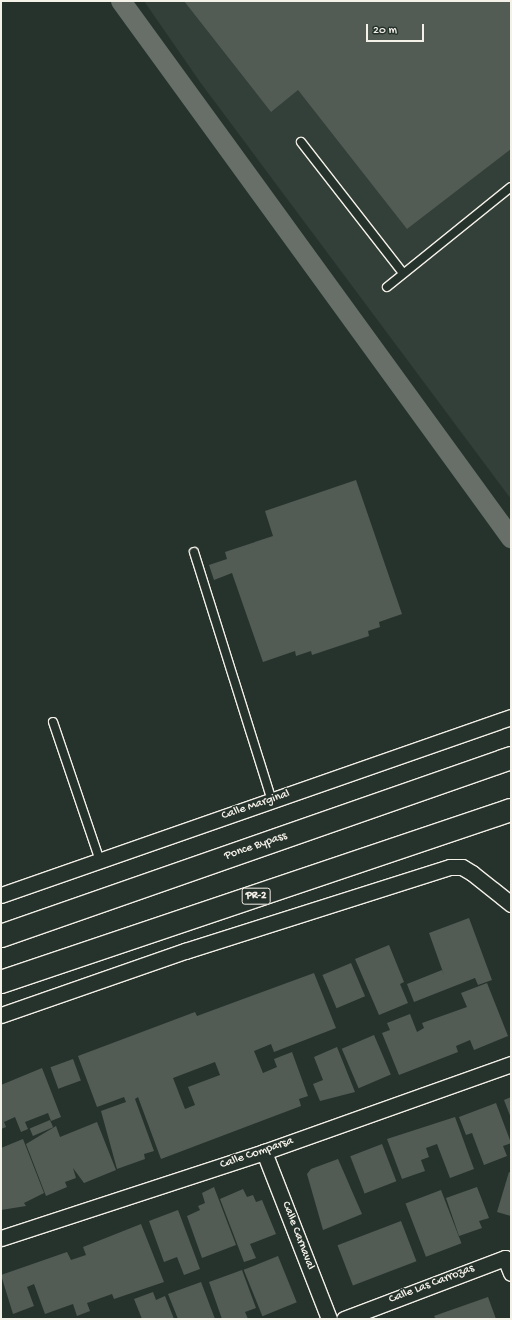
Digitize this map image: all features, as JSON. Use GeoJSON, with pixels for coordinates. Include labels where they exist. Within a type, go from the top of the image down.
{"type":"FeatureCollection","features":[{"type":"Feature","properties":{"kind":"highway","name":"Ponce Bypass"},"geometry":{"type":"LineString","coordinates":[[1,936],[511,758]]}},
{"type":"Feature","properties":{"kind":"highway","name":"PR-2"},"geometry":{"type":"LineString","coordinates":[[1,982],[511,810]]}},
{"type":"Feature","properties":{"kind":"street","name":"Calle Marginal"},"geometry":{"type":"LineString","coordinates":[[1,895],[511,717]]}},
{"type":"Feature","properties":{"kind":"street"},"geometry":{"type":"LineString","coordinates":[[1,1016],[185,951],[450,867],[472,873],[511,904]]}},
{"type":"Feature","properties":{"kind":"street","name":"Calle Comparsa"},"geometry":{"type":"LineString","coordinates":[[1,1238],[264,1152],[511,1064]]}},
{"type":"Feature","properties":{"kind":"street","name":"Calle Carnaval"},"geometry":{"type":"LineString","coordinates":[[264,1152],[329,1319]]}},
{"type":"Feature","properties":{"kind":"street","name":"Calle Las Carrozas"},"geometry":{"type":"LineString","coordinates":[[344,1319],[505,1258],[511,1273]]}},
{"type":"Feature","properties":{"kind":"lane"},"geometry":{"type":"LineString","coordinates":[[301,142],[403,273]]}},
{"type":"Feature","properties":{"kind":"lane"},"geometry":{"type":"LineString","coordinates":[[387,287],[511,187]]}},
{"type":"Feature","properties":{"kind":"lane"},"geometry":{"type":"LineString","coordinates":[[194,552],[272,800]]}},
{"type":"Feature","properties":{"kind":"lane"},"geometry":{"type":"LineString","coordinates":[[52,722],[100,861]]}},
{"type":"Feature","properties":{"kind":"shaded area"},"geometry":{"type":"Polygon","coordinates":[[[144,1],[511,1],[511,499],[200,82],[144,1]]]}},
{"type":"Feature","properties":{"kind":"building"},"geometry":{"type":"Polygon","coordinates":[[[184,1],[511,1],[511,149],[407,229],[298,90],[271,112],[184,1]]]}},
{"type":"Feature","properties":{"kind":"building"},"geometry":{"type":"Polygon","coordinates":[[[356,480],[402,614],[379,622],[380,627],[368,631],[369,636],[312,655],[311,651],[296,656],[295,651],[263,662],[232,573],[214,580],[209,565],[227,559],[225,552],[273,536],[265,511],[356,480]]]}},
{"type":"Feature","properties":{"kind":"building"},"geometry":{"type":"Polygon","coordinates":[[[469,918],[492,980],[478,985],[475,978],[414,1002],[407,984],[442,970],[444,975],[429,933],[469,918]]]}},
{"type":"Feature","properties":{"kind":"building"},"geometry":{"type":"Polygon","coordinates":[[[389,945],[404,982],[400,984],[408,1003],[379,1015],[355,959],[389,945]]]}},
{"type":"Feature","properties":{"kind":"building"},"geometry":{"type":"Polygon","coordinates":[[[351,963],[365,996],[337,1008],[322,975],[351,963]]]}},
{"type":"Feature","properties":{"kind":"building"},"geometry":{"type":"Polygon","coordinates":[[[314,973],[336,1028],[274,1052],[271,1044],[254,1051],[263,1073],[277,1067],[274,1059],[292,1052],[308,1096],[299,1099],[301,1106],[161,1159],[138,1097],[135,1099],[154,1151],[144,1154],[145,1159],[117,1169],[101,1111],[126,1102],[124,1097],[97,1107],[78,1056],[195,1012],[197,1016],[314,973]],[[215,1062],[173,1078],[185,1109],[195,1105],[188,1087],[220,1075],[215,1062]]]}},
{"type":"Feature","properties":{"kind":"building"},"geometry":{"type":"Polygon","coordinates":[[[487,983],[508,1036],[474,1050],[470,1040],[456,1046],[458,1052],[399,1075],[382,1033],[390,1030],[387,1023],[410,1014],[417,1032],[424,1028],[422,1023],[467,1007],[461,993],[487,983]]]}},
{"type":"Feature","properties":{"kind":"building"},"geometry":{"type":"Polygon","coordinates":[[[374,1035],[391,1075],[359,1088],[342,1049],[374,1035]]]}},
{"type":"Feature","properties":{"kind":"building"},"geometry":{"type":"Polygon","coordinates":[[[337,1047],[355,1092],[320,1101],[313,1084],[323,1080],[314,1057],[337,1047]]]}},
{"type":"Feature","properties":{"kind":"building"},"geometry":{"type":"Polygon","coordinates":[[[73,1059],[81,1081],[58,1089],[50,1067],[73,1059]]]}},
{"type":"Feature","properties":{"kind":"building"},"geometry":{"type":"Polygon","coordinates":[[[42,1068],[61,1117],[51,1121],[48,1113],[25,1122],[28,1129],[21,1132],[15,1117],[4,1122],[6,1127],[1,1129],[1,1085],[42,1068]]]}},
{"type":"Feature","properties":{"kind":"building"},"geometry":{"type":"Polygon","coordinates":[[[511,1097],[511,1118],[504,1100],[511,1097]]]}},
{"type":"Feature","properties":{"kind":"building"},"geometry":{"type":"Polygon","coordinates":[[[496,1103],[511,1143],[503,1146],[507,1156],[484,1165],[472,1133],[466,1135],[459,1117],[496,1103]]]}},
{"type":"Feature","properties":{"kind":"building"},"geometry":{"type":"Polygon","coordinates":[[[455,1117],[474,1169],[450,1178],[437,1144],[426,1148],[429,1157],[421,1160],[425,1171],[402,1179],[387,1139],[455,1117]]]}},
{"type":"Feature","properties":{"kind":"building"},"geometry":{"type":"Polygon","coordinates":[[[50,1120],[53,1127],[33,1136],[30,1129],[50,1120]]]}},
{"type":"Feature","properties":{"kind":"building"},"geometry":{"type":"Polygon","coordinates":[[[97,1122],[116,1170],[84,1183],[73,1168],[76,1178],[65,1182],[67,1187],[46,1196],[26,1144],[56,1126],[60,1137],[97,1122]]]}},
{"type":"Feature","properties":{"kind":"building"},"geometry":{"type":"Polygon","coordinates":[[[23,1139],[44,1193],[24,1203],[26,1206],[1,1210],[1,1148],[23,1139]]]}},
{"type":"Feature","properties":{"kind":"building"},"geometry":{"type":"Polygon","coordinates":[[[382,1144],[396,1181],[365,1194],[350,1156],[382,1144]]]}},
{"type":"Feature","properties":{"kind":"building"},"geometry":{"type":"Polygon","coordinates":[[[338,1159],[362,1214],[323,1230],[307,1174],[311,1169],[338,1159]]]}},
{"type":"Feature","properties":{"kind":"building"},"geometry":{"type":"Polygon","coordinates":[[[509,1172],[511,1173],[511,1216],[497,1212],[509,1172]]]}},
{"type":"Feature","properties":{"kind":"building"},"geometry":{"type":"Polygon","coordinates":[[[214,1187],[236,1245],[202,1258],[187,1216],[200,1210],[198,1206],[205,1203],[202,1193],[214,1187]]]}},
{"type":"Feature","properties":{"kind":"building"},"geometry":{"type":"Polygon","coordinates":[[[477,1187],[489,1218],[479,1221],[482,1228],[459,1236],[446,1198],[477,1187]]]}},
{"type":"Feature","properties":{"kind":"building"},"geometry":{"type":"Polygon","coordinates":[[[243,1189],[247,1197],[253,1195],[256,1202],[262,1200],[276,1234],[250,1244],[256,1258],[244,1262],[220,1199],[243,1189]]]}},
{"type":"Feature","properties":{"kind":"building"},"geometry":{"type":"Polygon","coordinates":[[[441,1190],[461,1243],[426,1257],[406,1204],[441,1190]]]}},
{"type":"Feature","properties":{"kind":"building"},"geometry":{"type":"Polygon","coordinates":[[[178,1210],[200,1269],[184,1275],[177,1257],[164,1262],[149,1221],[178,1210]]]}},
{"type":"Feature","properties":{"kind":"building"},"geometry":{"type":"Polygon","coordinates":[[[401,1221],[416,1261],[353,1286],[338,1245],[401,1221]]]}},
{"type":"Feature","properties":{"kind":"building"},"geometry":{"type":"Polygon","coordinates":[[[141,1224],[164,1282],[114,1299],[112,1294],[87,1303],[90,1311],[77,1316],[73,1304],[45,1314],[34,1284],[27,1287],[34,1306],[13,1314],[1,1275],[67,1252],[71,1260],[86,1255],[83,1247],[141,1224]]]}},
{"type":"Feature","properties":{"kind":"building"},"geometry":{"type":"Polygon","coordinates":[[[278,1256],[297,1302],[262,1316],[244,1270],[278,1256]]]}},
{"type":"Feature","properties":{"kind":"building"},"geometry":{"type":"Polygon","coordinates":[[[242,1270],[256,1308],[245,1312],[248,1319],[222,1319],[209,1282],[242,1270]]]}},
{"type":"Feature","properties":{"kind":"building"},"geometry":{"type":"Polygon","coordinates":[[[201,1282],[215,1319],[178,1319],[168,1294],[201,1282]]]}},
{"type":"Feature","properties":{"kind":"building"},"geometry":{"type":"Polygon","coordinates":[[[153,1292],[156,1300],[165,1296],[174,1319],[142,1319],[134,1299],[153,1292]]]}},
{"type":"Feature","properties":{"kind":"building"},"geometry":{"type":"Polygon","coordinates":[[[488,1297],[496,1319],[436,1319],[434,1316],[488,1297]]]}},
{"type":"Feature","properties":{"kind":"waterway"},"geometry":{"type":"LineString","coordinates":[[121,1],[511,538]]}}]}
